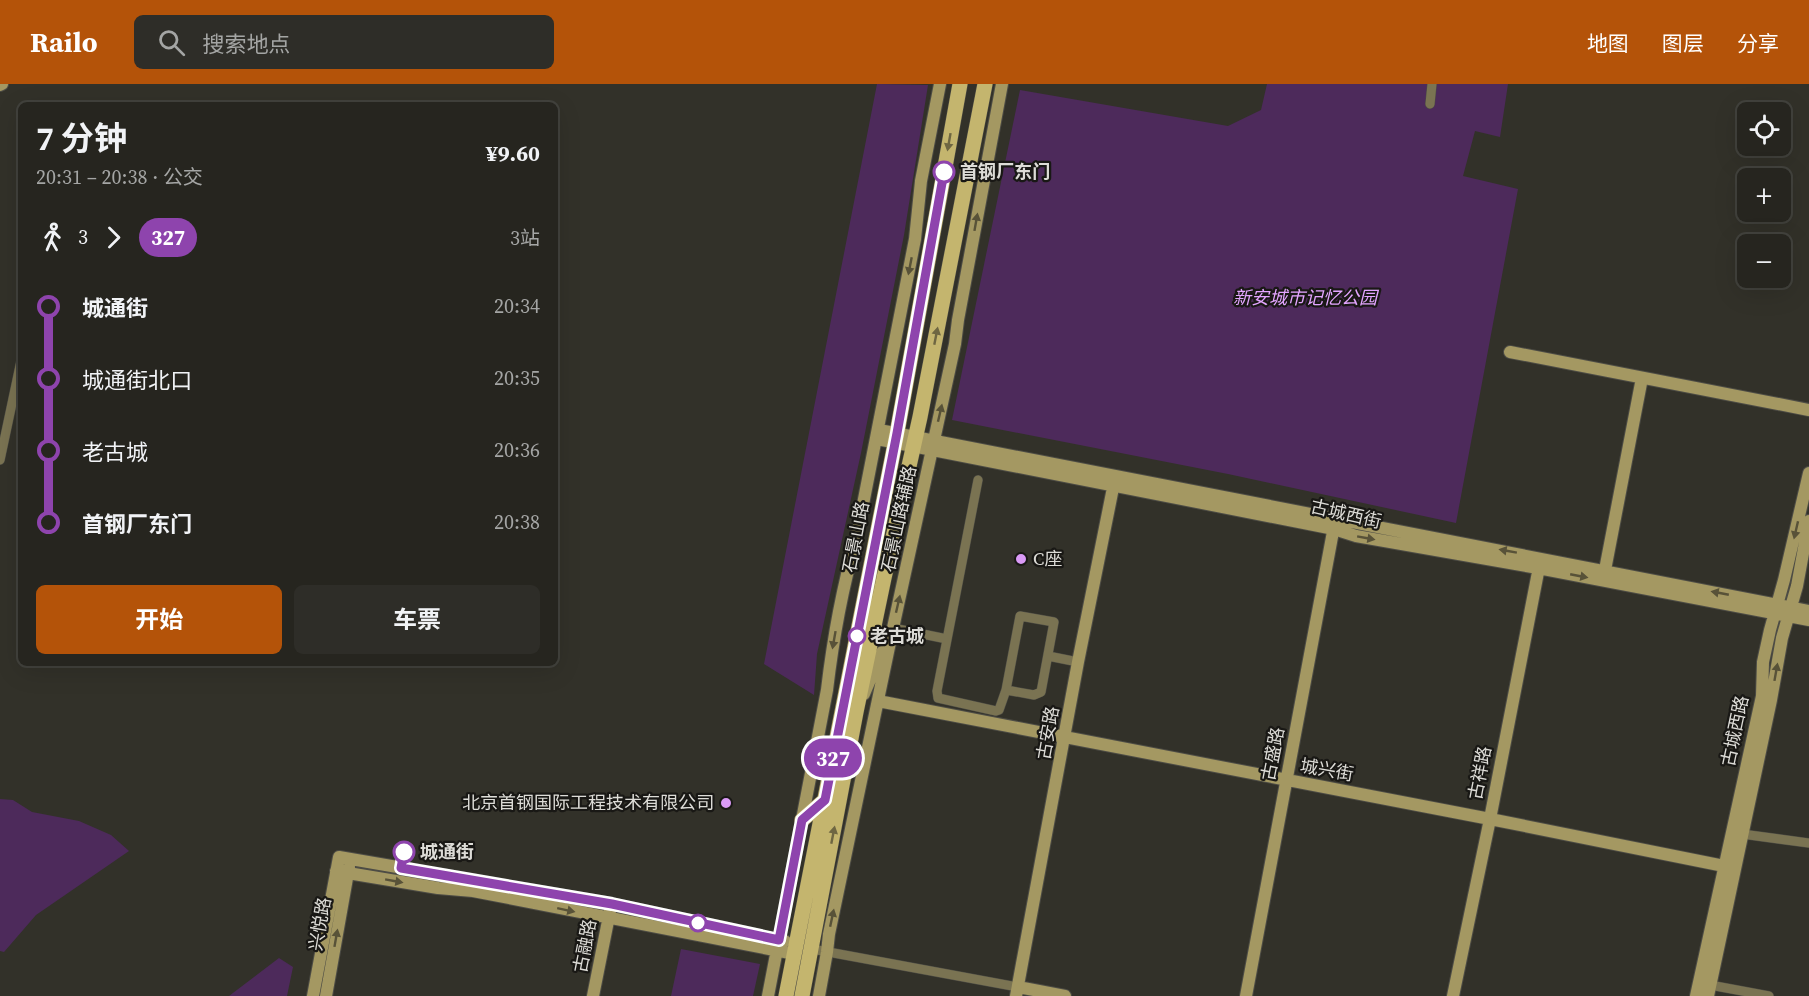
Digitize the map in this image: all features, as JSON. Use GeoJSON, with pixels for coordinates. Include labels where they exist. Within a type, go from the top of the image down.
{"type":"FeatureCollection","features":[{"type":"Feature","properties":{"kind":"main road","name":"石景山路"},"geometry":{"type":"LineString","coordinates":[[786,996],[896,438],[960,84]]}},
{"type":"Feature","properties":{"kind":"main road","name":"石景山路"},"geometry":{"type":"LineString","coordinates":[[802,996],[856,712],[915,441],[985,84]]}},
{"type":"Feature","properties":{"kind":"main road"},"geometry":{"type":"LineString","coordinates":[[802,820],[825,800]]}},
{"type":"Feature","properties":{"kind":"street","name":"石景山路辅路"},"geometry":{"type":"LineString","coordinates":[[768,996],[827,690],[841,600],[878,434],[915,240],[921,181],[940,84]]}},
{"type":"Feature","properties":{"kind":"street","name":"石景山路辅路"},"geometry":{"type":"LineString","coordinates":[[819,996],[829,934],[955,344],[1002,84]]}},
{"type":"Feature","properties":{"kind":"street"},"geometry":{"type":"LineString","coordinates":[[1430,104],[1432,84]]}},
{"type":"Feature","properties":{"kind":"street"},"geometry":{"type":"LineString","coordinates":[[958,218],[987,161]]}},
{"type":"Feature","properties":{"kind":"street"},"geometry":{"type":"LineString","coordinates":[[1510,352],[1809,410]]}},
{"type":"Feature","properties":{"kind":"street"},"geometry":{"type":"LineString","coordinates":[[0,460],[18,375]]}},
{"type":"Feature","properties":{"kind":"street"},"geometry":{"type":"LineString","coordinates":[[1605,570],[1641,378]]}},
{"type":"Feature","properties":{"kind":"street","name":"古城西街"},"geometry":{"type":"LineString","coordinates":[[878,434],[1335,524],[1356,536],[1539,563],[1605,570],[1775,609]]}},
{"type":"Feature","properties":{"kind":"street","name":"古城西路"},"geometry":{"type":"LineString","coordinates":[[1709,990],[1762,696],[1763,662],[1809,473]]}},
{"type":"Feature","properties":{"kind":"street"},"geometry":{"type":"LineString","coordinates":[[978,480],[937,691],[938,699],[999,710],[1006,690],[1020,616],[1054,622],[1041,692],[1034,695],[1006,690]]}},
{"type":"Feature","properties":{"kind":"street","name":"古安路"},"geometry":{"type":"LineString","coordinates":[[1017,992],[1066,738],[1078,662],[1115,481]]}},
{"type":"Feature","properties":{"kind":"street","name":"古城西路"},"geometry":{"type":"LineString","coordinates":[[1696,996],[1730,867],[1742,834],[1782,638],[1790,612],[1809,521]]}},
{"type":"Feature","properties":{"kind":"street","name":"古盛路"},"geometry":{"type":"LineString","coordinates":[[1246,996],[1335,524]]}},
{"type":"Feature","properties":{"kind":"street","name":"古城西街"},"geometry":{"type":"LineString","coordinates":[[1539,563],[1790,612],[1809,620]]}},
{"type":"Feature","properties":{"kind":"street","name":"古祥路"},"geometry":{"type":"LineString","coordinates":[[1453,996],[1490,819],[1539,563]]}},
{"type":"Feature","properties":{"kind":"street","name":"古城西街"},"geometry":{"type":"LineString","coordinates":[[1790,612],[1809,611]]}},
{"type":"Feature","properties":{"kind":"street"},"geometry":{"type":"LineString","coordinates":[[856,712],[893,628],[947,639]]}},
{"type":"Feature","properties":{"kind":"street"},"geometry":{"type":"LineString","coordinates":[[1048,656],[1078,662]]}},
{"type":"Feature","properties":{"kind":"street","name":"城兴街"},"geometry":{"type":"LineString","coordinates":[[878,701],[1730,867]]}},
{"type":"Feature","properties":{"kind":"street"},"geometry":{"type":"LineString","coordinates":[[1742,834],[1809,843]]}},
{"type":"Feature","properties":{"kind":"street"},"geometry":{"type":"LineString","coordinates":[[778,945],[608,919],[473,891],[438,888],[342,872],[339,857],[612,904],[796,949]]}},
{"type":"Feature","properties":{"kind":"street","name":"兴悦路"},"geometry":{"type":"LineString","coordinates":[[313,996],[342,872]]}},
{"type":"Feature","properties":{"kind":"street","name":"兴悦路"},"geometry":{"type":"LineString","coordinates":[[326,996],[342,872]]}},
{"type":"Feature","properties":{"kind":"street","name":"古融路"},"geometry":{"type":"LineString","coordinates":[[593,996],[612,904]]}},
{"type":"Feature","properties":{"kind":"street"},"geometry":{"type":"LineString","coordinates":[[812,949],[1017,992],[1065,996]]}},
{"type":"Feature","properties":{"kind":"street"},"geometry":{"type":"LineString","coordinates":[[1709,990],[1769,996]]}},
{"type":"Feature","properties":{"kind":"green space"},"geometry":{"type":"Polygon","coordinates":[[[877,84],[928,85],[904,235],[861,453],[817,654],[814,695],[764,664],[877,84]]]}},
{"type":"Feature","properties":{"kind":"green space","name":"新安城市记忆公园"},"geometry":{"type":"Polygon","coordinates":[[[1267,84],[1508,84],[1500,137],[1475,131],[1463,176],[1518,189],[1456,523],[1228,474],[952,420],[1020,90],[1228,126],[1261,110],[1267,84]]]}},
{"type":"Feature","properties":{"kind":"green space"},"geometry":{"type":"Polygon","coordinates":[[[0,799],[13,800],[32,812],[79,821],[111,835],[129,851],[36,915],[4,952],[0,951],[0,799]]]}},
{"type":"Feature","properties":{"kind":"green space"},"geometry":{"type":"Polygon","coordinates":[[[681,949],[760,964],[753,996],[671,996],[681,949]]]}},
{"type":"Feature","properties":{"kind":"green space"},"geometry":{"type":"Polygon","coordinates":[[[279,958],[293,967],[287,996],[229,996],[279,958]]]}},
{"type":"Feature","properties":{"kind":"bus line","name":"327"},"geometry":{"type":"LineString","coordinates":[[404,852],[401,868],[612,904],[779,940],[802,820],[825,800],[897,433],[944,172]]}},
{"type":"Feature","properties":{"kind":"place","name":"首钢厂东门"},"geometry":{"type":"Point","coordinates":[944,172]}},
{"type":"Feature","properties":{"kind":"place","name":"C座"},"geometry":{"type":"Point","coordinates":[1021,559]}},
{"type":"Feature","properties":{"kind":"place","name":"老古城"},"geometry":{"type":"Point","coordinates":[857,636]}},
{"type":"Feature","properties":{"kind":"place","name":"北京首钢国际工程技术有限公司"},"geometry":{"type":"Point","coordinates":[726,803]}},
{"type":"Feature","properties":{"kind":"place","name":"城通街"},"geometry":{"type":"Point","coordinates":[404,852]}}]}
